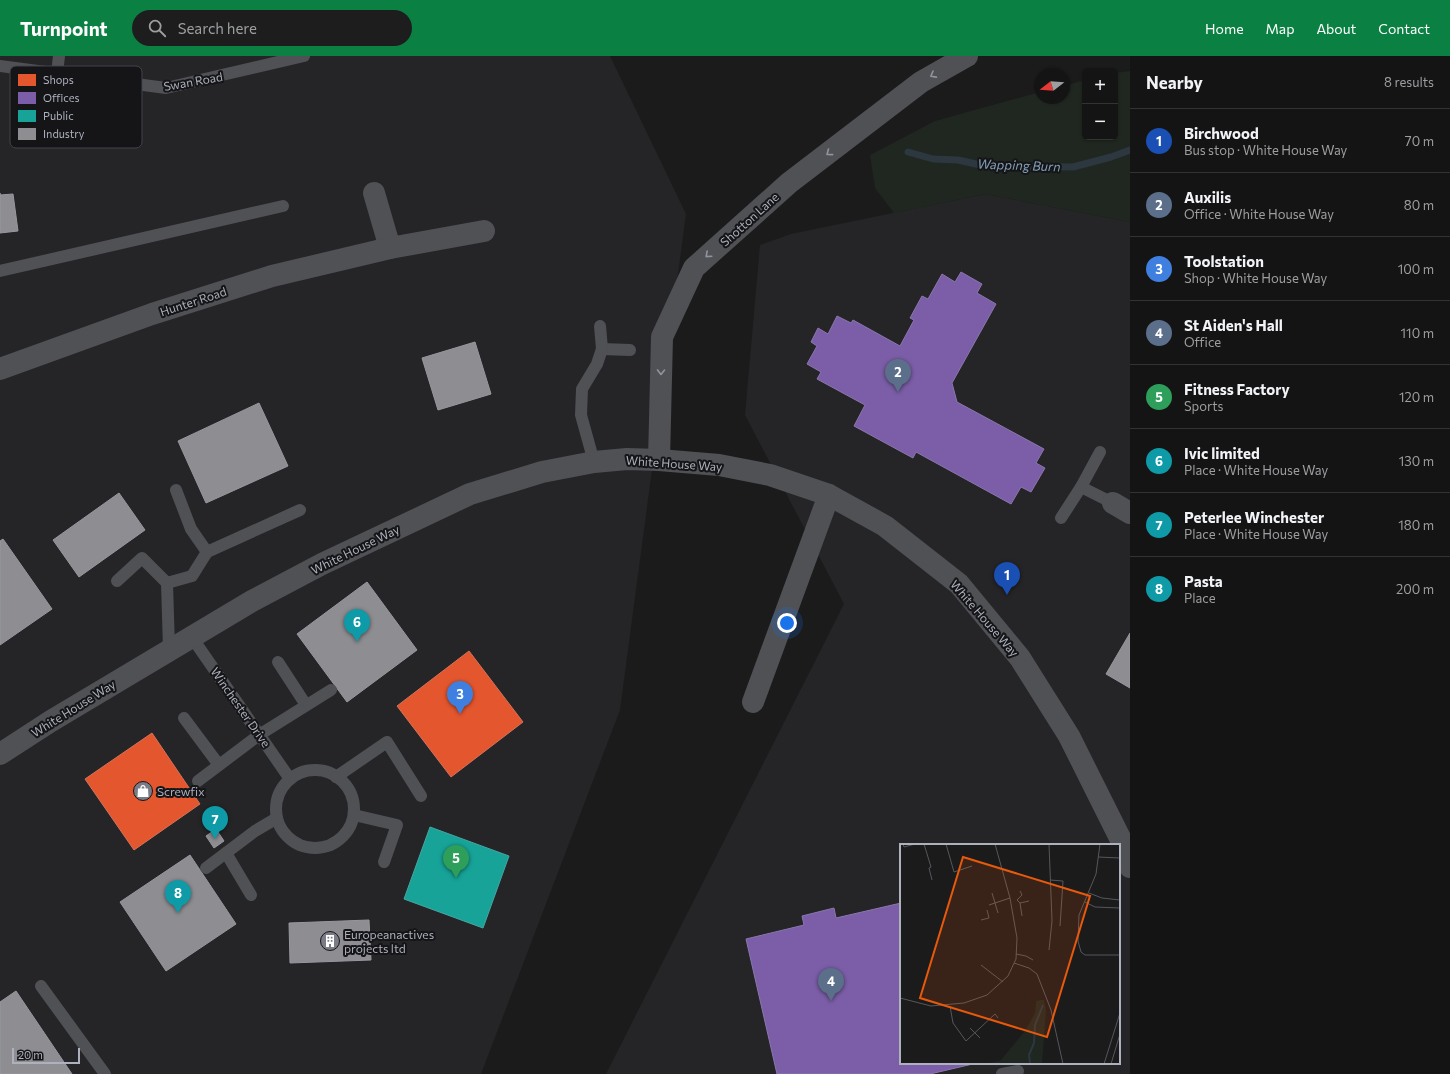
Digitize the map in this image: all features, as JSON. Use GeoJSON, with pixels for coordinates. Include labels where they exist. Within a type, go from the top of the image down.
{"type":"FeatureCollection","features":[{"type":"Feature","properties":{"kind":"street","name":"Shotton Lane"},"geometry":{"type":"LineString","coordinates":[[659,460],[662,337],[694,268],[789,183],[921,82],[967,56]]}},
{"type":"Feature","properties":{"kind":"street"},"geometry":{"type":"LineString","coordinates":[[374,193],[390,248]]}},
{"type":"Feature","properties":{"kind":"street","name":"Hunter Road"},"geometry":{"type":"LineString","coordinates":[[0,369],[152,314],[272,276],[390,248],[484,231]]}},
{"type":"Feature","properties":{"kind":"street","name":"White House Way"},"geometry":{"type":"LineString","coordinates":[[0,754],[169,649],[252,601],[322,564],[470,494],[542,472],[594,462],[627,459],[719,465],[770,475],[829,495],[885,526],[959,584],[1020,658],[1070,736],[1125,836],[1130,867]]}},
{"type":"Feature","properties":{"kind":"street"},"geometry":{"type":"LineString","coordinates":[[753,702],[829,495]]}},
{"type":"Feature","properties":{"kind":"lane"},"geometry":{"type":"LineString","coordinates":[[58,66],[59,56]]}},
{"type":"Feature","properties":{"kind":"lane","name":"Swan Road"},"geometry":{"type":"LineString","coordinates":[[142,85],[166,88],[304,56]]}},
{"type":"Feature","properties":{"kind":"lane","name":"Swan Road"},"geometry":{"type":"LineString","coordinates":[[0,66],[10,67]]}},
{"type":"Feature","properties":{"kind":"lane"},"geometry":{"type":"LineString","coordinates":[[0,271],[284,206]]}},
{"type":"Feature","properties":{"kind":"lane"},"geometry":{"type":"LineString","coordinates":[[594,462],[581,415],[582,390],[597,364],[602,349],[600,326]]}},
{"type":"Feature","properties":{"kind":"lane"},"geometry":{"type":"LineString","coordinates":[[602,349],[630,350]]}},
{"type":"Feature","properties":{"kind":"lane"},"geometry":{"type":"LineString","coordinates":[[1061,518],[1081,487],[1100,452]]}},
{"type":"Feature","properties":{"kind":"lane"},"geometry":{"type":"LineString","coordinates":[[1081,487],[1121,508]]}},
{"type":"Feature","properties":{"kind":"lane"},"geometry":{"type":"LineString","coordinates":[[176,490],[191,529],[207,552]]}},
{"type":"Feature","properties":{"kind":"lane"},"geometry":{"type":"LineString","coordinates":[[167,583],[192,576],[207,552],[300,510]]}},
{"type":"Feature","properties":{"kind":"lane"},"geometry":{"type":"LineString","coordinates":[[116,581],[142,558],[167,583],[169,649]]}},
{"type":"Feature","properties":{"kind":"lane","name":"Winchester Drive"},"geometry":{"type":"LineString","coordinates":[[191,636],[290,779]]}},
{"type":"Feature","properties":{"kind":"lane"},"geometry":{"type":"LineString","coordinates":[[278,662],[306,705]]}},
{"type":"Feature","properties":{"kind":"lane"},"geometry":{"type":"LineString","coordinates":[[198,781],[259,735],[331,690]]}},
{"type":"Feature","properties":{"kind":"lane"},"geometry":{"type":"LineString","coordinates":[[184,718],[219,765]]}},
{"type":"Feature","properties":{"kind":"lane"},"geometry":{"type":"LineString","coordinates":[[336,777],[387,742],[421,796]]}},
{"type":"Feature","properties":{"kind":"lane"},"geometry":{"type":"LineString","coordinates":[[309,770],[323,771],[336,777],[349,790],[353,801],[354,815],[348,830],[339,840],[327,846],[316,848],[302,846],[286,836],[277,818],[276,802],[281,789],[290,779],[309,770]]}},
{"type":"Feature","properties":{"kind":"lane"},"geometry":{"type":"LineString","coordinates":[[354,815],[397,825],[384,862]]}},
{"type":"Feature","properties":{"kind":"lane"},"geometry":{"type":"LineString","coordinates":[[206,868],[255,831],[277,818]]}},
{"type":"Feature","properties":{"kind":"lane"},"geometry":{"type":"LineString","coordinates":[[226,853],[252,895]]}},
{"type":"Feature","properties":{"kind":"lane"},"geometry":{"type":"LineString","coordinates":[[41,986],[105,1074]]}},
{"type":"Feature","properties":{"kind":"lane"},"geometry":{"type":"LineString","coordinates":[[1002,1074],[1018,1071]]}},
{"type":"Feature","properties":{"kind":"shaded area"},"geometry":{"type":"Polygon","coordinates":[[[0,56],[610,56],[686,214],[620,710],[481,1074],[0,1074],[0,56]]]}},
{"type":"Feature","properties":{"kind":"shaded area"},"geometry":{"type":"Polygon","coordinates":[[[1130,71],[1130,222],[985,194],[894,213],[875,188],[870,155],[935,121],[1034,94],[1034,104],[1070,104],[1070,84],[1082,81],[1082,140],[1118,140],[1118,73],[1130,71]]]}},
{"type":"Feature","properties":{"kind":"shaded area"},"geometry":{"type":"Polygon","coordinates":[[[985,194],[1130,222],[1130,1074],[606,1074],[844,604],[745,415],[760,245],[791,234],[985,194]]]}},
{"type":"Feature","properties":{"kind":"building: Shops"},"geometry":{"type":"Polygon","coordinates":[[[469,651],[523,722],[451,777],[397,706],[469,651]]]}},
{"type":"Feature","properties":{"kind":"building: Shops","name":"Screwfix"},"geometry":{"type":"Polygon","coordinates":[[[152,733],[200,804],[134,850],[85,779],[152,733]]]}},
{"type":"Feature","properties":{"kind":"building: Offices"},"geometry":{"type":"Polygon","coordinates":[[[961,272],[982,284],[977,293],[996,304],[952,383],[957,402],[1044,449],[1036,463],[1045,468],[1031,492],[1021,487],[1011,504],[916,452],[913,458],[854,426],[865,405],[817,379],[821,372],[807,364],[817,346],[811,342],[818,328],[828,334],[837,316],[851,323],[853,320],[900,346],[914,320],[910,318],[922,296],[928,299],[942,274],[955,282],[961,272]]]}},
{"type":"Feature","properties":{"kind":"building: Offices"},"geometry":{"type":"Polygon","coordinates":[[[900,903],[900,1064],[973,1064],[930,1074],[777,1074],[746,939],[804,925],[802,916],[834,908],[836,918],[900,903]]]}},
{"type":"Feature","properties":{"kind":"building: Public"},"geometry":{"type":"Polygon","coordinates":[[[430,827],[509,856],[483,928],[404,899],[430,827]]]}},
{"type":"Feature","properties":{"kind":"building: Industry"},"geometry":{"type":"Polygon","coordinates":[[[13,194],[18,231],[0,233],[0,195],[13,194]]]}},
{"type":"Feature","properties":{"kind":"building: Industry"},"geometry":{"type":"Polygon","coordinates":[[[475,342],[491,394],[438,410],[422,358],[475,342]]]}},
{"type":"Feature","properties":{"kind":"building: Industry"},"geometry":{"type":"Polygon","coordinates":[[[259,403],[288,466],[206,503],[178,441],[259,403]]]}},
{"type":"Feature","properties":{"kind":"building: Industry"},"geometry":{"type":"Polygon","coordinates":[[[119,493],[145,530],[79,577],[53,540],[119,493]]]}},
{"type":"Feature","properties":{"kind":"building: Industry"},"geometry":{"type":"Polygon","coordinates":[[[3,539],[52,609],[0,645],[0,541],[3,539]]]}},
{"type":"Feature","properties":{"kind":"building: Industry"},"geometry":{"type":"Polygon","coordinates":[[[367,582],[417,650],[347,702],[297,634],[367,582]]]}},
{"type":"Feature","properties":{"kind":"building: Industry"},"geometry":{"type":"Polygon","coordinates":[[[1130,633],[1130,688],[1106,674],[1130,633]]]}},
{"type":"Feature","properties":{"kind":"building: Industry"},"geometry":{"type":"Polygon","coordinates":[[[216,829],[224,841],[214,848],[206,836],[216,829]]]}},
{"type":"Feature","properties":{"kind":"building: Industry"},"geometry":{"type":"Polygon","coordinates":[[[190,855],[236,924],[166,971],[120,902],[190,855]]]}},
{"type":"Feature","properties":{"kind":"building: Industry","name":"Europeanactives projects ltd"},"geometry":{"type":"Polygon","coordinates":[[[369,920],[371,960],[290,963],[289,923],[369,920]]]}},
{"type":"Feature","properties":{"kind":"building: Industry"},"geometry":{"type":"Polygon","coordinates":[[[16,991],[72,1074],[0,1074],[0,1002],[16,991]]]}},
{"type":"Feature","properties":{"kind":"waterway","name":"Wapping Burn"},"geometry":{"type":"LineString","coordinates":[[908,152],[933,159],[958,160],[985,166],[1073,167],[1111,157],[1130,150]]}},
{"type":"Feature","properties":{"kind":"place","name":"Auxilis"},"geometry":{"type":"Point","coordinates":[898,392]}},
{"type":"Feature","properties":{"kind":"place","name":"Birchwood"},"geometry":{"type":"Point","coordinates":[1007,595]}},
{"type":"Feature","properties":{"kind":"place","name":"Ivic limited"},"geometry":{"type":"Point","coordinates":[357,642]}},
{"type":"Feature","properties":{"kind":"place","name":"Toolstation"},"geometry":{"type":"Point","coordinates":[460,714]}},
{"type":"Feature","properties":{"kind":"place","name":"Screwfix"},"geometry":{"type":"Point","coordinates":[143,791]}},
{"type":"Feature","properties":{"kind":"place","name":"Peterlee Winchester"},"geometry":{"type":"Point","coordinates":[215,839]}},
{"type":"Feature","properties":{"kind":"place","name":"Fitness Factory"},"geometry":{"type":"Point","coordinates":[456,878]}},
{"type":"Feature","properties":{"kind":"place","name":"Pasta"},"geometry":{"type":"Point","coordinates":[178,913]}},
{"type":"Feature","properties":{"kind":"place","name":"Europeanactives projects ltd"},"geometry":{"type":"Point","coordinates":[330,941]}},
{"type":"Feature","properties":{"kind":"place","name":"St Aiden's Hall"},"geometry":{"type":"Point","coordinates":[831,1001]}}]}
